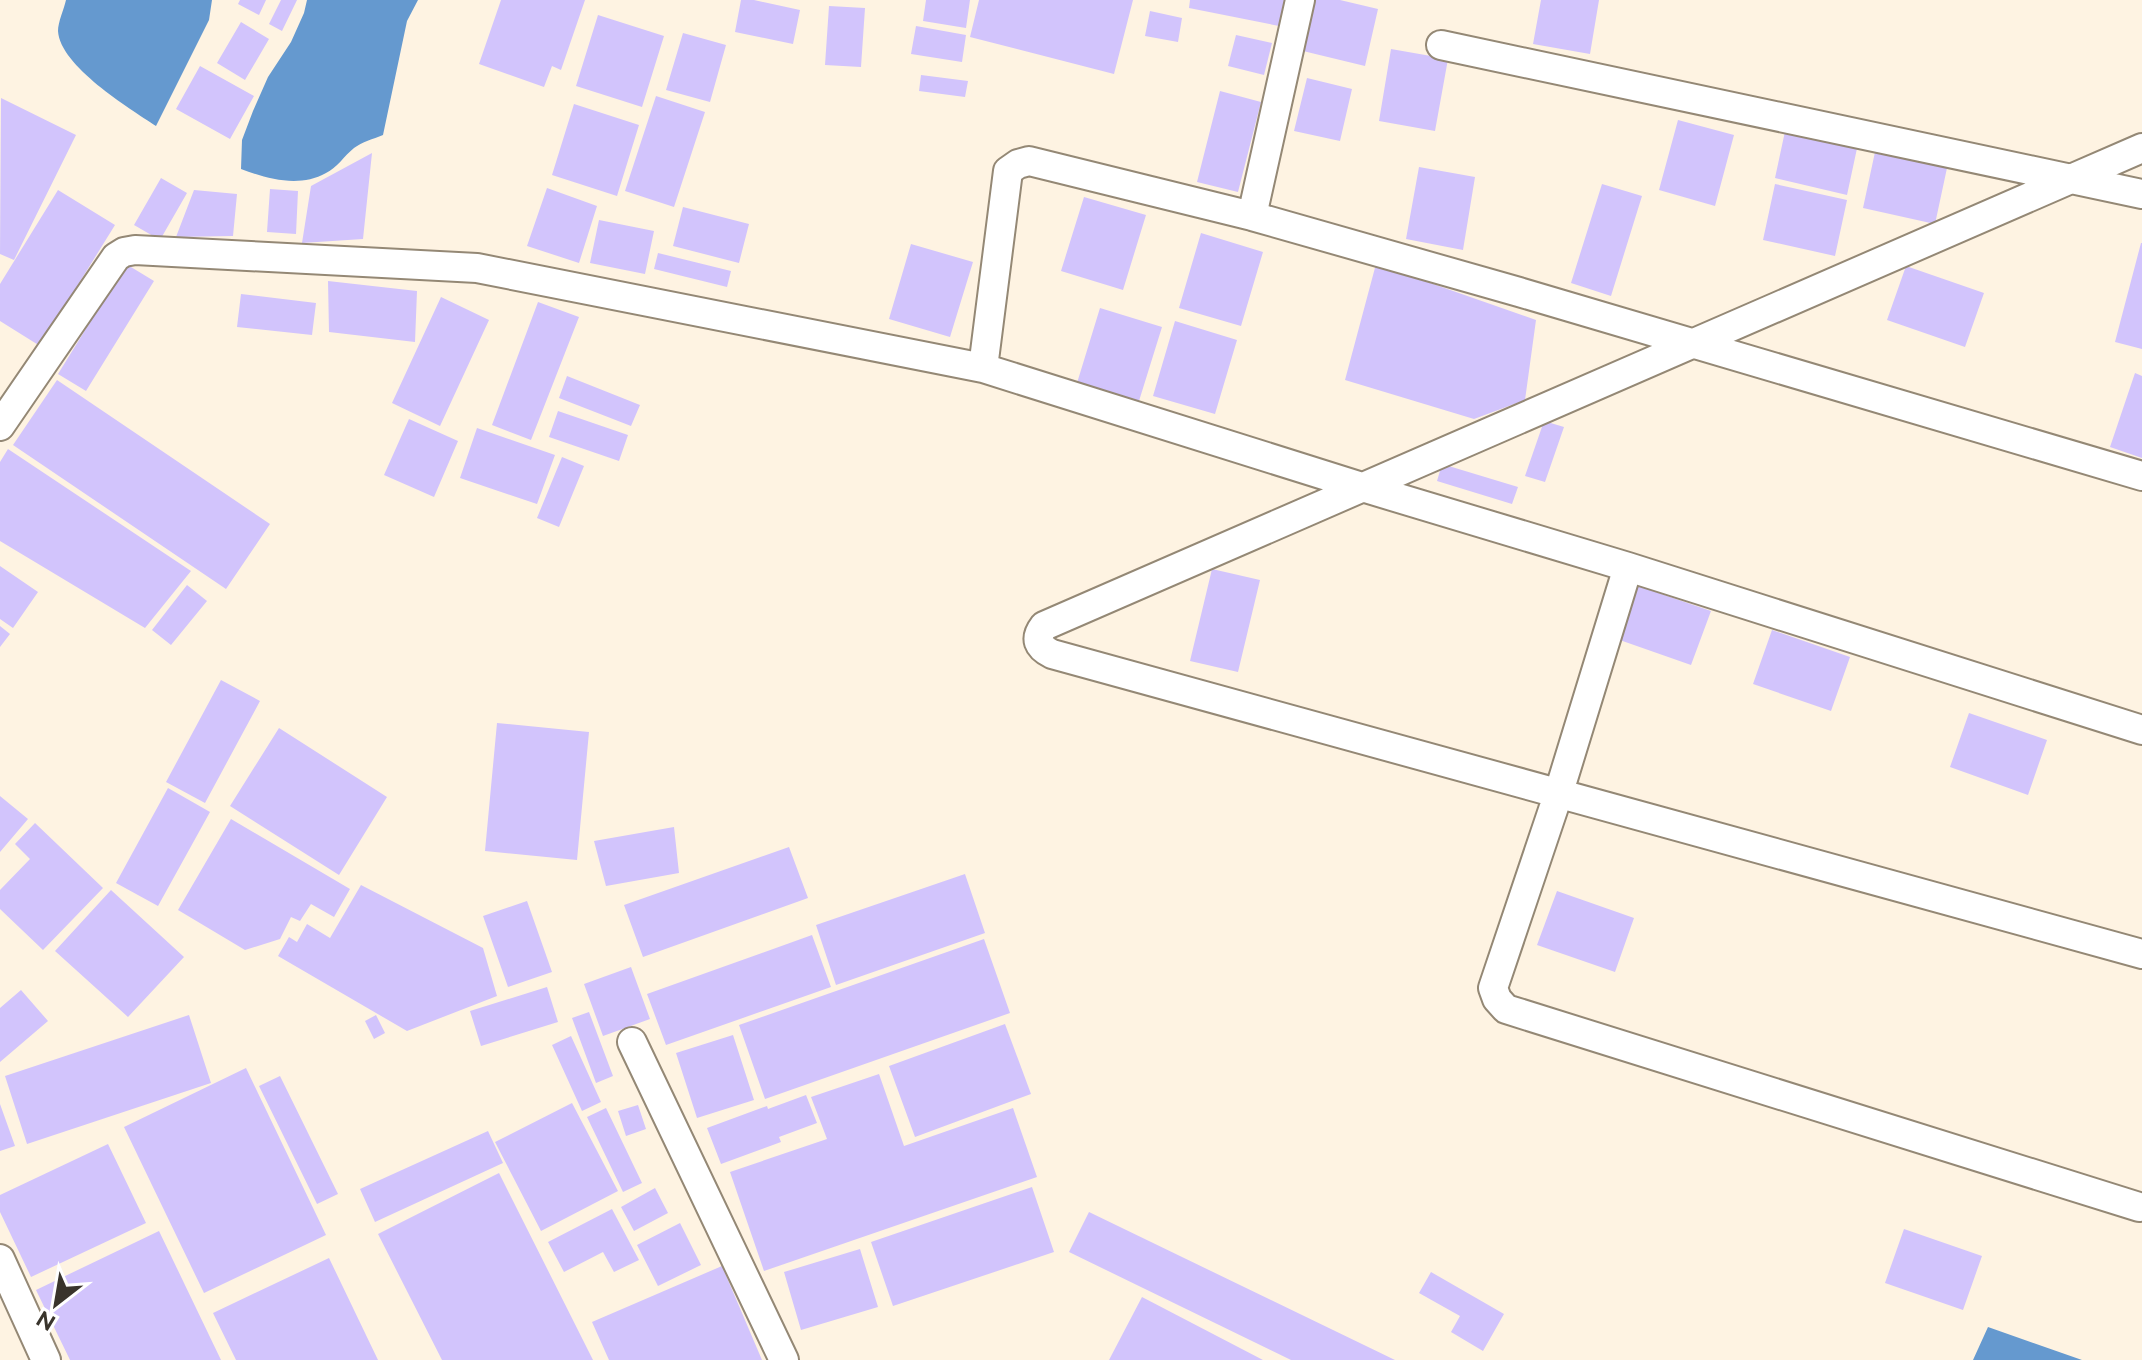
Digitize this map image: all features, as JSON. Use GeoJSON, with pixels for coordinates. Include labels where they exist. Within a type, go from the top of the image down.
{"type":"FeatureCollection","features":[{"type":"Feature","properties":{"kind":"street"},"geometry":{"type":"LineString","coordinates":[[1252,216],[1300,0]]}},
{"type":"Feature","properties":{"kind":"street"},"geometry":{"type":"LineString","coordinates":[[1441,45],[2142,194]]}},
{"type":"Feature","properties":{"kind":"street"},"geometry":{"type":"LineString","coordinates":[[2142,148],[1044,626],[1039,633],[1042,649],[1052,654],[2142,954]]}},
{"type":"Feature","properties":{"kind":"street"},"geometry":{"type":"LineString","coordinates":[[983,368],[1008,171],[1029,161],[1252,216],[2142,476]]}},
{"type":"Feature","properties":{"kind":"street"},"geometry":{"type":"LineString","coordinates":[[0,426],[116,257],[124,252],[135,250],[477,268],[983,368],[2142,730]]}},
{"type":"Feature","properties":{"kind":"street"},"geometry":{"type":"LineString","coordinates":[[1628,567],[1559,792],[1493,988],[1497,999],[1506,1009],[2139,1207]]}},
{"type":"Feature","properties":{"kind":"street"},"geometry":{"type":"LineString","coordinates":[[632,1042],[784,1360]]}},
{"type":"Feature","properties":{"kind":"street"},"geometry":{"type":"LineString","coordinates":[[0,1259],[46,1360]]}},
{"type":"Feature","properties":{"kind":"water"},"geometry":{"type":"Polygon","coordinates":[[[66,0],[212,0],[209,20],[156,126],[98,85],[70,58],[58,31],[66,0]]]}},
{"type":"Feature","properties":{"kind":"water"},"geometry":{"type":"Polygon","coordinates":[[[307,0],[418,0],[407,21],[383,135],[357,146],[334,168],[316,178],[294,181],[262,176],[241,169],[242,140],[268,77],[291,42],[307,0]]]}},
{"type":"Feature","properties":{"kind":"water"},"geometry":{"type":"Polygon","coordinates":[[[1988,1327],[2082,1360],[1973,1360],[1988,1327]]]}},
{"type":"Feature","properties":{"kind":"building"},"geometry":{"type":"Polygon","coordinates":[[[240,0],[266,0],[259,15],[238,4],[240,0]]]}},
{"type":"Feature","properties":{"kind":"building"},"geometry":{"type":"Polygon","coordinates":[[[281,0],[297,0],[282,31],[269,24],[281,0]]]}},
{"type":"Feature","properties":{"kind":"building"},"geometry":{"type":"Polygon","coordinates":[[[501,0],[585,0],[561,70],[552,66],[544,87],[479,64],[501,0]]]}},
{"type":"Feature","properties":{"kind":"building"},"geometry":{"type":"Polygon","coordinates":[[[741,0],[800,10],[793,44],[735,32],[741,0]]]}},
{"type":"Feature","properties":{"kind":"building"},"geometry":{"type":"Polygon","coordinates":[[[926,0],[970,0],[966,28],[923,21],[926,0]]]}},
{"type":"Feature","properties":{"kind":"building"},"geometry":{"type":"Polygon","coordinates":[[[979,0],[1133,0],[1114,74],[970,37],[979,0]]]}},
{"type":"Feature","properties":{"kind":"building"},"geometry":{"type":"Polygon","coordinates":[[[1190,0],[1284,0],[1279,26],[1189,8],[1190,0]]]}},
{"type":"Feature","properties":{"kind":"building"},"geometry":{"type":"Polygon","coordinates":[[[1315,0],[1340,0],[1378,9],[1365,66],[1303,51],[1315,0]]]}},
{"type":"Feature","properties":{"kind":"building"},"geometry":{"type":"Polygon","coordinates":[[[1541,0],[1599,0],[1590,54],[1533,44],[1541,0]]]}},
{"type":"Feature","properties":{"kind":"building"},"geometry":{"type":"Polygon","coordinates":[[[829,6],[865,8],[861,67],[825,65],[829,6]]]}},
{"type":"Feature","properties":{"kind":"building"},"geometry":{"type":"Polygon","coordinates":[[[1150,11],[1182,18],[1178,42],[1145,36],[1150,11]]]}},
{"type":"Feature","properties":{"kind":"building"},"geometry":{"type":"Polygon","coordinates":[[[598,15],[664,36],[642,107],[576,86],[598,15]]]}},
{"type":"Feature","properties":{"kind":"building"},"geometry":{"type":"Polygon","coordinates":[[[241,22],[269,39],[245,80],[217,63],[241,22]]]}},
{"type":"Feature","properties":{"kind":"building"},"geometry":{"type":"Polygon","coordinates":[[[916,26],[966,35],[962,62],[911,54],[916,26]]]}},
{"type":"Feature","properties":{"kind":"building"},"geometry":{"type":"Polygon","coordinates":[[[683,33],[726,45],[710,102],[666,90],[683,33]]]}},
{"type":"Feature","properties":{"kind":"building"},"geometry":{"type":"Polygon","coordinates":[[[1236,35],[1272,43],[1264,75],[1228,66],[1236,35]]]}},
{"type":"Feature","properties":{"kind":"building"},"geometry":{"type":"Polygon","coordinates":[[[1391,49],[1448,59],[1435,131],[1379,121],[1391,49]]]}},
{"type":"Feature","properties":{"kind":"building"},"geometry":{"type":"Polygon","coordinates":[[[200,66],[254,96],[230,139],[176,109],[200,66]]]}},
{"type":"Feature","properties":{"kind":"building"},"geometry":{"type":"Polygon","coordinates":[[[921,75],[968,81],[965,97],[919,91],[921,75]]]}},
{"type":"Feature","properties":{"kind":"building"},"geometry":{"type":"Polygon","coordinates":[[[1307,78],[1352,89],[1340,141],[1294,131],[1307,78]]]}},
{"type":"Feature","properties":{"kind":"building"},"geometry":{"type":"Polygon","coordinates":[[[1220,91],[1261,102],[1238,192],[1197,182],[1220,91]]]}},
{"type":"Feature","properties":{"kind":"building"},"geometry":{"type":"Polygon","coordinates":[[[656,96],[705,112],[674,207],[625,191],[656,96]]]}},
{"type":"Feature","properties":{"kind":"building"},"geometry":{"type":"Polygon","coordinates":[[[1,98],[76,135],[14,260],[0,254],[1,98]]]}},
{"type":"Feature","properties":{"kind":"building"},"geometry":{"type":"Polygon","coordinates":[[[574,104],[639,125],[617,196],[552,175],[574,104]]]}},
{"type":"Feature","properties":{"kind":"building"},"geometry":{"type":"Polygon","coordinates":[[[1678,120],[1734,135],[1715,206],[1659,190],[1678,120]]]}},
{"type":"Feature","properties":{"kind":"building"},"geometry":{"type":"Polygon","coordinates":[[[1787,122],[1859,139],[1847,195],[1775,178],[1787,122]]]}},
{"type":"Feature","properties":{"kind":"building"},"geometry":{"type":"Polygon","coordinates":[[[1875,152],[1947,168],[1935,224],[1863,208],[1875,152]]]}},
{"type":"Feature","properties":{"kind":"building"},"geometry":{"type":"Polygon","coordinates":[[[372,153],[363,239],[302,243],[311,186],[372,153]]]}},
{"type":"Feature","properties":{"kind":"building"},"geometry":{"type":"Polygon","coordinates":[[[1419,167],[1475,177],[1463,250],[1406,239],[1419,167]]]}},
{"type":"Feature","properties":{"kind":"building"},"geometry":{"type":"Polygon","coordinates":[[[161,178],[187,193],[160,240],[134,225],[161,178]]]}},
{"type":"Feature","properties":{"kind":"building"},"geometry":{"type":"Polygon","coordinates":[[[1602,184],[1642,196],[1611,296],[1571,283],[1602,184]]]}},
{"type":"Feature","properties":{"kind":"building"},"geometry":{"type":"Polygon","coordinates":[[[1775,184],[1847,200],[1835,256],[1763,240],[1775,184]]]}},
{"type":"Feature","properties":{"kind":"building"},"geometry":{"type":"Polygon","coordinates":[[[547,188],[597,206],[579,263],[527,246],[547,188]]]}},
{"type":"Feature","properties":{"kind":"building"},"geometry":{"type":"Polygon","coordinates":[[[270,189],[298,191],[296,234],[267,232],[270,189]]]}},
{"type":"Feature","properties":{"kind":"building"},"geometry":{"type":"Polygon","coordinates":[[[58,190],[115,225],[40,346],[0,321],[0,284],[58,190]]]}},
{"type":"Feature","properties":{"kind":"building"},"geometry":{"type":"Polygon","coordinates":[[[194,190],[237,194],[233,236],[176,237],[194,190]]]}},
{"type":"Feature","properties":{"kind":"building"},"geometry":{"type":"Polygon","coordinates":[[[1084,197],[1146,215],[1123,290],[1061,271],[1084,197]]]}},
{"type":"Feature","properties":{"kind":"building"},"geometry":{"type":"Polygon","coordinates":[[[683,207],[749,224],[739,263],[673,246],[683,207]]]}},
{"type":"Feature","properties":{"kind":"building"},"geometry":{"type":"Polygon","coordinates":[[[599,220],[654,231],[645,274],[590,263],[599,220]]]}},
{"type":"Feature","properties":{"kind":"building"},"geometry":{"type":"Polygon","coordinates":[[[1201,233],[1263,252],[1241,326],[1179,308],[1201,233]]]}},
{"type":"Feature","properties":{"kind":"building"},"geometry":{"type":"Polygon","coordinates":[[[2142,243],[2142,349],[2115,342],[2142,243]]]}},
{"type":"Feature","properties":{"kind":"building"},"geometry":{"type":"Polygon","coordinates":[[[911,244],[973,262],[950,337],[889,319],[911,244]]]}},
{"type":"Feature","properties":{"kind":"building"},"geometry":{"type":"Polygon","coordinates":[[[658,253],[731,271],[727,287],[654,269],[658,253]]]}},
{"type":"Feature","properties":{"kind":"building"},"geometry":{"type":"Polygon","coordinates":[[[126,264],[154,281],[86,391],[58,374],[126,264]]]}},
{"type":"Feature","properties":{"kind":"building"},"geometry":{"type":"Polygon","coordinates":[[[1376,264],[1536,320],[1525,400],[1474,419],[1345,380],[1376,264]]]}},
{"type":"Feature","properties":{"kind":"building"},"geometry":{"type":"Polygon","coordinates":[[[1906,266],[1984,293],[1965,347],[1887,320],[1906,266]]]}},
{"type":"Feature","properties":{"kind":"building"},"geometry":{"type":"Polygon","coordinates":[[[328,281],[417,291],[415,342],[329,332],[328,281]]]}},
{"type":"Feature","properties":{"kind":"building"},"geometry":{"type":"Polygon","coordinates":[[[241,294],[316,303],[312,335],[237,327],[241,294]]]}},
{"type":"Feature","properties":{"kind":"building"},"geometry":{"type":"Polygon","coordinates":[[[441,297],[489,320],[440,426],[392,403],[441,297]]]}},
{"type":"Feature","properties":{"kind":"building"},"geometry":{"type":"Polygon","coordinates":[[[538,302],[579,317],[531,440],[492,425],[538,302]]]}},
{"type":"Feature","properties":{"kind":"building"},"geometry":{"type":"Polygon","coordinates":[[[1100,308],[1162,327],[1139,401],[1077,383],[1100,308]]]}},
{"type":"Feature","properties":{"kind":"building"},"geometry":{"type":"Polygon","coordinates":[[[1175,321],[1237,340],[1215,414],[1153,396],[1175,321]]]}},
{"type":"Feature","properties":{"kind":"building"},"geometry":{"type":"Polygon","coordinates":[[[2135,373],[2142,376],[2142,458],[2110,447],[2135,373]]]}},
{"type":"Feature","properties":{"kind":"building"},"geometry":{"type":"Polygon","coordinates":[[[567,376],[640,405],[631,426],[559,398],[567,376]]]}},
{"type":"Feature","properties":{"kind":"building"},"geometry":{"type":"Polygon","coordinates":[[[57,380],[270,524],[226,589],[13,445],[57,380]]]}},
{"type":"Feature","properties":{"kind":"building"},"geometry":{"type":"Polygon","coordinates":[[[558,411],[628,435],[619,461],[549,437],[558,411]]]}},
{"type":"Feature","properties":{"kind":"building"},"geometry":{"type":"Polygon","coordinates":[[[409,419],[458,441],[434,497],[384,475],[409,419]]]}},
{"type":"Feature","properties":{"kind":"building"},"geometry":{"type":"Polygon","coordinates":[[[1544,421],[1564,427],[1545,482],[1525,476],[1544,421]]]}},
{"type":"Feature","properties":{"kind":"building"},"geometry":{"type":"Polygon","coordinates":[[[477,428],[555,455],[537,504],[460,478],[477,428]]]}},
{"type":"Feature","properties":{"kind":"building"},"geometry":{"type":"Polygon","coordinates":[[[8,449],[191,571],[145,628],[0,541],[0,462],[8,449]]]}},
{"type":"Feature","properties":{"kind":"building"},"geometry":{"type":"Polygon","coordinates":[[[562,457],[584,466],[559,527],[537,518],[562,457]]]}},
{"type":"Feature","properties":{"kind":"building"},"geometry":{"type":"Polygon","coordinates":[[[1442,464],[1518,487],[1512,504],[1437,481],[1442,464]]]}},
{"type":"Feature","properties":{"kind":"building"},"geometry":{"type":"Polygon","coordinates":[[[0,566],[38,592],[13,628],[0,619],[0,566]]]}},
{"type":"Feature","properties":{"kind":"building"},"geometry":{"type":"Polygon","coordinates":[[[1212,569],[1260,580],[1238,672],[1190,661],[1212,569]]]}},
{"type":"Feature","properties":{"kind":"building"},"geometry":{"type":"Polygon","coordinates":[[[1632,584],[1711,611],[1691,665],[1614,638],[1632,584]]]}},
{"type":"Feature","properties":{"kind":"building"},"geometry":{"type":"Polygon","coordinates":[[[187,585],[207,601],[171,645],[152,630],[187,585]]]}},
{"type":"Feature","properties":{"kind":"building"},"geometry":{"type":"Polygon","coordinates":[[[0,626],[10,634],[0,647],[0,626]]]}},
{"type":"Feature","properties":{"kind":"building"},"geometry":{"type":"Polygon","coordinates":[[[1772,630],[1850,657],[1831,711],[1753,684],[1772,630]]]}},
{"type":"Feature","properties":{"kind":"building"},"geometry":{"type":"Polygon","coordinates":[[[221,680],[260,701],[205,803],[166,782],[221,680]]]}},
{"type":"Feature","properties":{"kind":"building"},"geometry":{"type":"Polygon","coordinates":[[[1969,713],[2047,740],[2028,795],[1950,767],[1969,713]]]}},
{"type":"Feature","properties":{"kind":"building"},"geometry":{"type":"Polygon","coordinates":[[[497,723],[589,732],[577,860],[485,851],[497,723]]]}},
{"type":"Feature","properties":{"kind":"building"},"geometry":{"type":"Polygon","coordinates":[[[279,728],[387,797],[339,875],[230,806],[279,728]]]}},
{"type":"Feature","properties":{"kind":"building"},"geometry":{"type":"Polygon","coordinates":[[[168,788],[210,812],[158,906],[116,883],[168,788]]]}},
{"type":"Feature","properties":{"kind":"building"},"geometry":{"type":"Polygon","coordinates":[[[0,796],[28,819],[0,852],[0,796]]]}},
{"type":"Feature","properties":{"kind":"building"},"geometry":{"type":"Polygon","coordinates":[[[231,819],[350,889],[334,917],[311,904],[300,921],[291,917],[280,939],[245,950],[178,910],[231,819]]]}},
{"type":"Feature","properties":{"kind":"building"},"geometry":{"type":"Polygon","coordinates":[[[35,823],[103,888],[43,950],[0,909],[0,890],[30,859],[15,844],[35,823]]]}},
{"type":"Feature","properties":{"kind":"building"},"geometry":{"type":"Polygon","coordinates":[[[674,827],[679,873],[606,886],[594,841],[674,827]]]}},
{"type":"Feature","properties":{"kind":"building"},"geometry":{"type":"Polygon","coordinates":[[[789,847],[808,898],[643,957],[624,905],[789,847]]]}},
{"type":"Feature","properties":{"kind":"building"},"geometry":{"type":"Polygon","coordinates":[[[965,874],[985,933],[836,985],[816,925],[965,874]]]}},
{"type":"Feature","properties":{"kind":"building"},"geometry":{"type":"Polygon","coordinates":[[[361,885],[483,948],[497,996],[407,1031],[278,956],[289,937],[297,942],[307,924],[330,938],[361,885]]]}},
{"type":"Feature","properties":{"kind":"building"},"geometry":{"type":"Polygon","coordinates":[[[111,890],[184,957],[128,1017],[55,951],[111,890]]]}},
{"type":"Feature","properties":{"kind":"building"},"geometry":{"type":"Polygon","coordinates":[[[1557,891],[1634,918],[1615,972],[1537,945],[1557,891]]]}},
{"type":"Feature","properties":{"kind":"building"},"geometry":{"type":"Polygon","coordinates":[[[527,901],[552,972],[508,987],[483,916],[527,901]]]}},
{"type":"Feature","properties":{"kind":"building"},"geometry":{"type":"Polygon","coordinates":[[[812,935],[831,987],[666,1045],[647,994],[812,935]]]}},
{"type":"Feature","properties":{"kind":"building"},"geometry":{"type":"Polygon","coordinates":[[[984,939],[1010,1013],[765,1099],[739,1025],[984,939]]]}},
{"type":"Feature","properties":{"kind":"building"},"geometry":{"type":"Polygon","coordinates":[[[631,967],[650,1019],[603,1036],[584,984],[631,967]]]}},
{"type":"Feature","properties":{"kind":"building"},"geometry":{"type":"Polygon","coordinates":[[[547,987],[558,1022],[481,1046],[470,1011],[547,987]]]}},
{"type":"Feature","properties":{"kind":"building"},"geometry":{"type":"Polygon","coordinates":[[[21,990],[48,1021],[0,1062],[0,1008],[21,990]]]}},
{"type":"Feature","properties":{"kind":"building"},"geometry":{"type":"Polygon","coordinates":[[[589,1012],[613,1076],[596,1083],[572,1018],[589,1012]]]}},
{"type":"Feature","properties":{"kind":"building"},"geometry":{"type":"Polygon","coordinates":[[[189,1015],[211,1083],[27,1144],[5,1076],[189,1015]]]}},
{"type":"Feature","properties":{"kind":"building"},"geometry":{"type":"Polygon","coordinates":[[[376,1015],[385,1033],[374,1039],[365,1021],[376,1015]]]}},
{"type":"Feature","properties":{"kind":"building"},"geometry":{"type":"Polygon","coordinates":[[[1005,1024],[1031,1094],[915,1137],[889,1066],[1005,1024]]]}},
{"type":"Feature","properties":{"kind":"building"},"geometry":{"type":"Polygon","coordinates":[[[733,1035],[754,1100],[697,1118],[676,1053],[733,1035]]]}},
{"type":"Feature","properties":{"kind":"building"},"geometry":{"type":"Polygon","coordinates":[[[571,1036],[601,1102],[582,1111],[552,1045],[571,1036]]]}},
{"type":"Feature","properties":{"kind":"building"},"geometry":{"type":"Polygon","coordinates":[[[246,1068],[326,1235],[204,1293],[124,1127],[246,1068]]]}},
{"type":"Feature","properties":{"kind":"building"},"geometry":{"type":"Polygon","coordinates":[[[879,1074],[904,1146],[1013,1108],[1037,1177],[764,1271],[730,1172],[827,1139],[811,1097],[879,1074]]]}},
{"type":"Feature","properties":{"kind":"building"},"geometry":{"type":"Polygon","coordinates":[[[280,1076],[338,1194],[317,1204],[259,1086],[280,1076]]]}},
{"type":"Feature","properties":{"kind":"building"},"geometry":{"type":"Polygon","coordinates":[[[806,1095],[817,1123],[779,1137],[781,1142],[721,1164],[707,1128],[806,1095]]]}},
{"type":"Feature","properties":{"kind":"building"},"geometry":{"type":"Polygon","coordinates":[[[572,1103],[618,1191],[541,1231],[495,1142],[572,1103]]]}},
{"type":"Feature","properties":{"kind":"building"},"geometry":{"type":"Polygon","coordinates":[[[0,1104],[15,1146],[0,1151],[0,1104]]]}},
{"type":"Feature","properties":{"kind":"building"},"geometry":{"type":"Polygon","coordinates":[[[638,1105],[646,1129],[626,1136],[618,1111],[638,1105]]]}},
{"type":"Feature","properties":{"kind":"building"},"geometry":{"type":"Polygon","coordinates":[[[606,1108],[642,1183],[623,1192],[587,1117],[606,1108]]]}},
{"type":"Feature","properties":{"kind":"building"},"geometry":{"type":"Polygon","coordinates":[[[488,1131],[503,1163],[375,1222],[360,1189],[488,1131]]]}},
{"type":"Feature","properties":{"kind":"building"},"geometry":{"type":"Polygon","coordinates":[[[108,1144],[146,1223],[31,1277],[0,1212],[0,1195],[108,1144]]]}},
{"type":"Feature","properties":{"kind":"building"},"geometry":{"type":"Polygon","coordinates":[[[499,1173],[593,1360],[442,1360],[378,1234],[499,1173]]]}},
{"type":"Feature","properties":{"kind":"building"},"geometry":{"type":"Polygon","coordinates":[[[1032,1187],[1054,1252],[893,1306],[871,1242],[1032,1187]]]}},
{"type":"Feature","properties":{"kind":"building"},"geometry":{"type":"Polygon","coordinates":[[[655,1188],[668,1213],[634,1231],[621,1207],[655,1188]]]}},
{"type":"Feature","properties":{"kind":"building"},"geometry":{"type":"Polygon","coordinates":[[[612,1209],[639,1260],[614,1272],[603,1252],[564,1272],[548,1242],[612,1209]]]}},
{"type":"Feature","properties":{"kind":"building"},"geometry":{"type":"Polygon","coordinates":[[[1089,1212],[1395,1360],[1291,1360],[1069,1252],[1089,1212]]]}},
{"type":"Feature","properties":{"kind":"building"},"geometry":{"type":"Polygon","coordinates":[[[680,1223],[701,1265],[658,1286],[637,1245],[680,1223]]]}},
{"type":"Feature","properties":{"kind":"building"},"geometry":{"type":"Polygon","coordinates":[[[1904,1229],[1982,1256],[1963,1310],[1885,1283],[1904,1229]]]}},
{"type":"Feature","properties":{"kind":"building"},"geometry":{"type":"Polygon","coordinates":[[[159,1231],[221,1360],[70,1360],[36,1290],[159,1231]]]}},
{"type":"Feature","properties":{"kind":"building"},"geometry":{"type":"Polygon","coordinates":[[[860,1249],[878,1307],[801,1330],[784,1272],[860,1249]]]}},
{"type":"Feature","properties":{"kind":"building"},"geometry":{"type":"Polygon","coordinates":[[[329,1258],[378,1360],[236,1360],[213,1313],[329,1258]]]}},
{"type":"Feature","properties":{"kind":"building"},"geometry":{"type":"Polygon","coordinates":[[[722,1266],[762,1360],[609,1360],[592,1322],[722,1266]]]}},
{"type":"Feature","properties":{"kind":"building"},"geometry":{"type":"Polygon","coordinates":[[[1431,1272],[1504,1314],[1483,1351],[1451,1332],[1460,1316],[1419,1293],[1431,1272]]]}},
{"type":"Feature","properties":{"kind":"building"},"geometry":{"type":"Polygon","coordinates":[[[1142,1297],[1263,1360],[1109,1360],[1142,1297]]]}}]}
